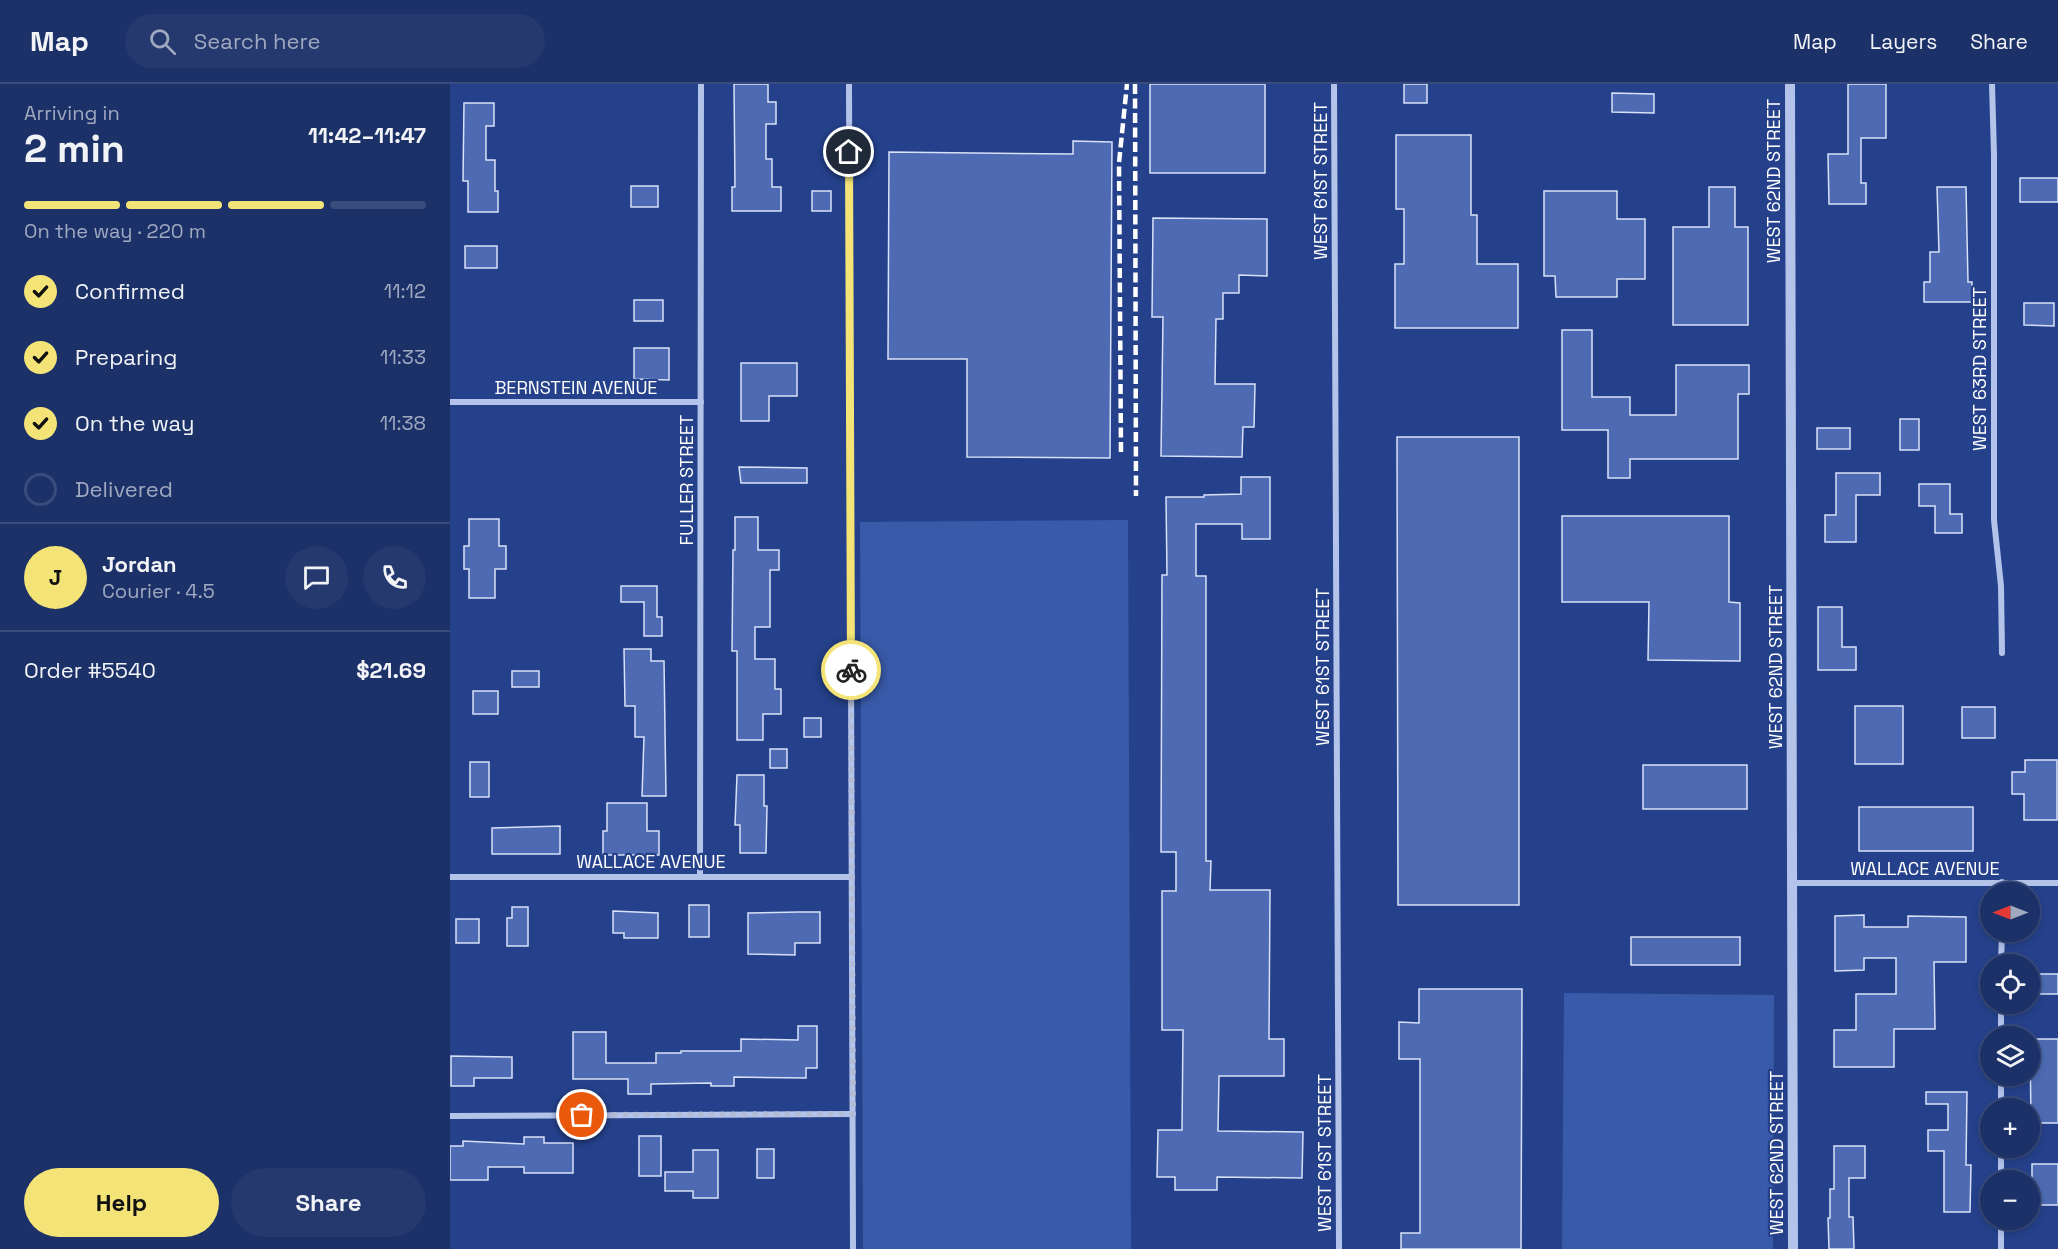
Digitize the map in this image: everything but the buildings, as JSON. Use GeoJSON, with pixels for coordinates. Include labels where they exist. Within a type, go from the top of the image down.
{"type":"FeatureCollection","features":[{"type":"Feature","properties":{"kind":"street","name":"FULLER STREET"},"geometry":{"type":"LineString","coordinates":[[700,876],[701,84]]}},
{"type":"Feature","properties":{"kind":"street"},"geometry":{"type":"LineString","coordinates":[[849,84],[853,1249]]}},
{"type":"Feature","properties":{"kind":"street","name":"WEST 61ST STREET"},"geometry":{"type":"LineString","coordinates":[[1334,84],[1339,1249]]}},
{"type":"Feature","properties":{"kind":"street","name":"WEST 62ND STREET"},"geometry":{"type":"LineString","coordinates":[[1790,84],[1793,1249]]}},
{"type":"Feature","properties":{"kind":"street","name":"WEST 63RD STREET"},"geometry":{"type":"LineString","coordinates":[[1992,84],[1994,520],[2001,586],[2002,653]]}},
{"type":"Feature","properties":{"kind":"street","name":"BERNSTEIN AVENUE"},"geometry":{"type":"LineString","coordinates":[[450,402],[701,402]]}},
{"type":"Feature","properties":{"kind":"street","name":"WALLACE AVENUE"},"geometry":{"type":"LineString","coordinates":[[450,877],[852,877]]}},
{"type":"Feature","properties":{"kind":"street","name":"WALLACE AVENUE"},"geometry":{"type":"LineString","coordinates":[[1792,883],[1980,882]]}},
{"type":"Feature","properties":{"kind":"street","name":"WALLACE AVENUE"},"geometry":{"type":"LineString","coordinates":[[2040,883],[2058,883]]}},
{"type":"Feature","properties":{"kind":"street"},"geometry":{"type":"LineString","coordinates":[[450,1116],[853,1114]]}},
{"type":"Feature","properties":{"kind":"street"},"geometry":{"type":"LineString","coordinates":[[2001,1230],[2001,1249]]}},
{"type":"Feature","properties":{"kind":"shaded area"},"geometry":{"type":"Polygon","coordinates":[[[1128,520],[1131,1249],[863,1249],[860,522],[1128,520]]]}},
{"type":"Feature","properties":{"kind":"shaded area"},"geometry":{"type":"Polygon","coordinates":[[[1564,993],[1774,995],[1773,1249],[1562,1249],[1564,993]]]}},
{"type":"Feature","properties":{"kind":"railway"},"geometry":{"type":"LineString","coordinates":[[1121,452],[1119,163],[1127,84]]}},
{"type":"Feature","properties":{"kind":"railway"},"geometry":{"type":"LineString","coordinates":[[1135,84],[1136,496]]}},
{"type":"Feature","properties":{"kind":"way so far"},"geometry":{"type":"LineString","coordinates":[[582,1115],[853,1114],[851,670]]}},
{"type":"Feature","properties":{"kind":"route"},"geometry":{"type":"LineString","coordinates":[[849,152],[851,670]]}}]}
